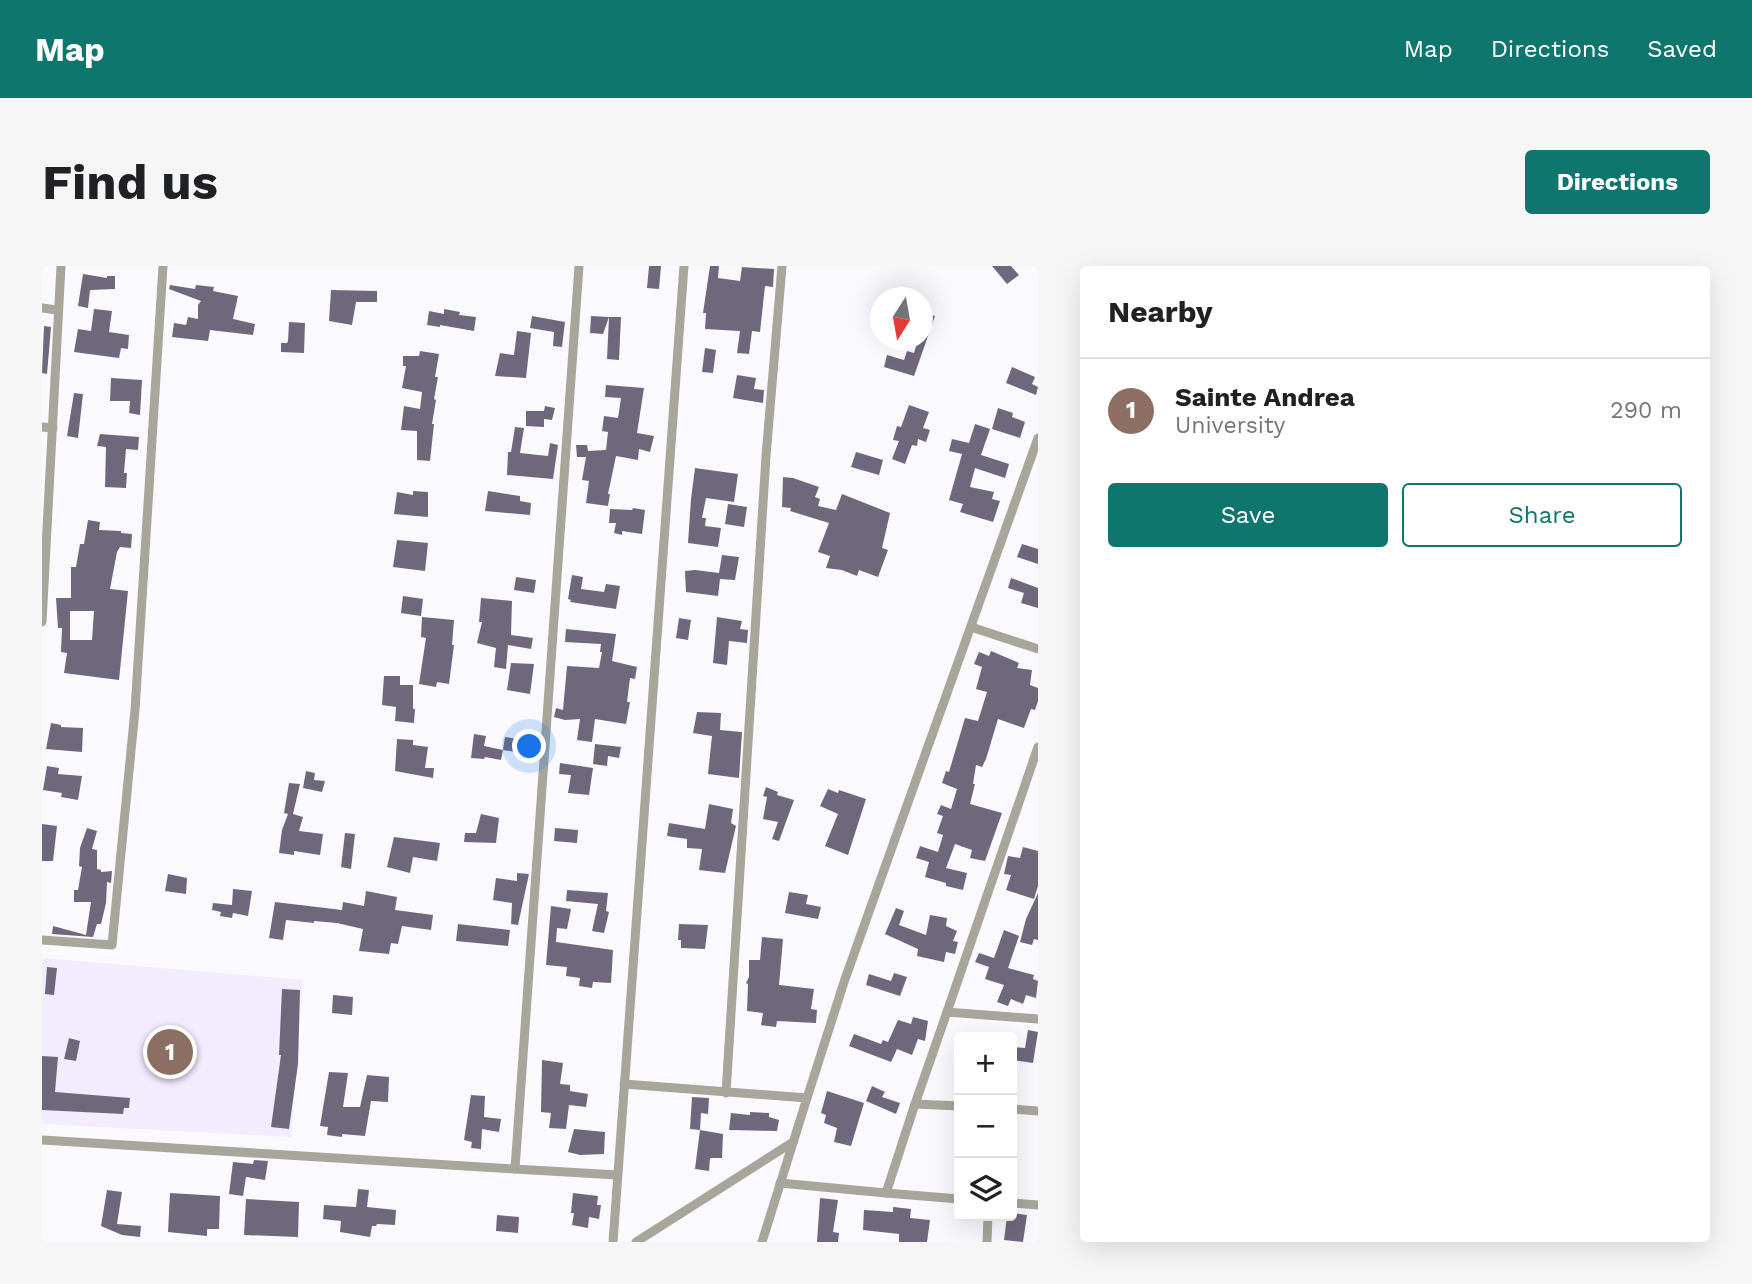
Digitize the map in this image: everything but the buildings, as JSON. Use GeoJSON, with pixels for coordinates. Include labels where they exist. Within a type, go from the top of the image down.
{"type":"FeatureCollection","features":[{"type":"Feature","properties":{"kind":"street"},"geometry":{"type":"LineString","coordinates":[[42,622],[61,266]]}},
{"type":"Feature","properties":{"kind":"street"},"geometry":{"type":"LineString","coordinates":[[42,940],[112,945],[135,710],[163,266]]}},
{"type":"Feature","properties":{"kind":"street"},"geometry":{"type":"LineString","coordinates":[[515,1169],[579,266]]}},
{"type":"Feature","properties":{"kind":"street"},"geometry":{"type":"LineString","coordinates":[[612,1242],[684,266]]}},
{"type":"Feature","properties":{"kind":"street"},"geometry":{"type":"LineString","coordinates":[[726,1093],[766,456],[782,266]]}},
{"type":"Feature","properties":{"kind":"street"},"geometry":{"type":"LineString","coordinates":[[42,307],[57,310]]}},
{"type":"Feature","properties":{"kind":"street"},"geometry":{"type":"LineString","coordinates":[[42,427],[53,428]]}},
{"type":"Feature","properties":{"kind":"street"},"geometry":{"type":"LineString","coordinates":[[762,1242],[844,982],[1038,438]]}},
{"type":"Feature","properties":{"kind":"street"},"geometry":{"type":"LineString","coordinates":[[971,627],[1038,649]]}},
{"type":"Feature","properties":{"kind":"street"},"geometry":{"type":"LineString","coordinates":[[886,1193],[1038,747]]}},
{"type":"Feature","properties":{"kind":"street"},"geometry":{"type":"LineString","coordinates":[[947,1012],[1038,1020]]}},
{"type":"Feature","properties":{"kind":"street"},"geometry":{"type":"LineString","coordinates":[[624,1084],[807,1098]]}},
{"type":"Feature","properties":{"kind":"street"},"geometry":{"type":"LineString","coordinates":[[915,1104],[954,1106]]}},
{"type":"Feature","properties":{"kind":"street"},"geometry":{"type":"LineString","coordinates":[[1017,1109],[1038,1111]]}},
{"type":"Feature","properties":{"kind":"street"},"geometry":{"type":"LineString","coordinates":[[42,1140],[617,1175]]}},
{"type":"Feature","properties":{"kind":"street"},"geometry":{"type":"LineString","coordinates":[[636,1242],[793,1142]]}},
{"type":"Feature","properties":{"kind":"street"},"geometry":{"type":"LineString","coordinates":[[780,1183],[954,1199]]}},
{"type":"Feature","properties":{"kind":"street"},"geometry":{"type":"LineString","coordinates":[[1017,1203],[1038,1205]]}},
{"type":"Feature","properties":{"kind":"street"},"geometry":{"type":"LineString","coordinates":[[987,1242],[988,1221]]}},
{"type":"Feature","properties":{"kind":"shaded area"},"geometry":{"type":"Polygon","coordinates":[[[42,958],[303,980],[291,1137],[42,1124],[42,958]]]}},
{"type":"Feature","properties":{"kind":"place","name":"Sainte Andrea"},"geometry":{"type":"Point","coordinates":[170,1052]}}]}
